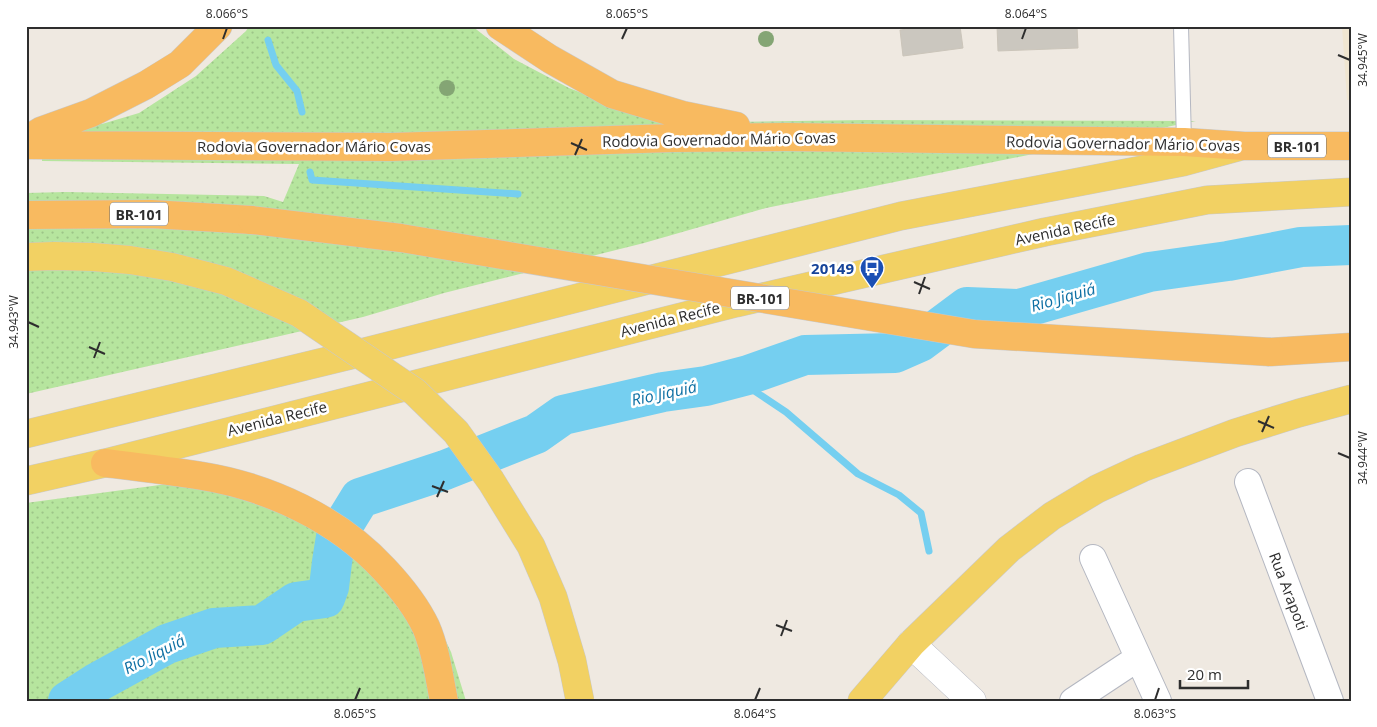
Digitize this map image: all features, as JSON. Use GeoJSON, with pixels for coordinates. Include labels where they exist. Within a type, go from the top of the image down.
{"type":"FeatureCollection","features":[{"type":"Feature","properties":{"kind":"highway"},"geometry":{"type":"LineString","coordinates":[[26,140],[41,131],[91,112],[146,85],[180,64],[218,26]]}},
{"type":"Feature","properties":{"kind":"highway"},"geometry":{"type":"LineString","coordinates":[[500,26],[550,59],[612,94],[682,115],[786,136]]}},
{"type":"Feature","properties":{"kind":"highway","name":"Rodovia Governador Mário Covas"},"geometry":{"type":"LineString","coordinates":[[26,145],[391,148],[786,136],[1184,142],[1244,146],[1351,146]]}},
{"type":"Feature","properties":{"kind":"highway","name":"BR-101"},"geometry":{"type":"LineString","coordinates":[[26,215],[151,214],[252,220],[401,238],[974,334],[1270,352],[1351,347]]}},
{"type":"Feature","properties":{"kind":"highway"},"geometry":{"type":"LineString","coordinates":[[105,463],[204,476],[268,494],[337,528],[377,561],[396,581],[414,607],[426,628],[434,654],[444,701]]}},
{"type":"Feature","properties":{"kind":"main road"},"geometry":{"type":"LineString","coordinates":[[26,434],[364,352],[901,216],[1183,162],[1244,146]]}},
{"type":"Feature","properties":{"kind":"main road","name":"Avenida Recife"},"geometry":{"type":"LineString","coordinates":[[26,481],[105,463],[736,303],[1045,232],[1207,200],[1351,192]]}},
{"type":"Feature","properties":{"kind":"main road"},"geometry":{"type":"LineString","coordinates":[[26,257],[93,257],[130,260],[172,267],[226,281],[299,313],[414,392],[456,432],[491,481],[531,546],[553,597],[572,661],[580,701]]}},
{"type":"Feature","properties":{"kind":"main road"},"geometry":{"type":"LineString","coordinates":[[865,699],[911,644],[1009,549],[1052,516],[1097,489],[1142,468],[1235,432],[1351,400]]}},
{"type":"Feature","properties":{"kind":"street","name":"Rua Arapoti"},"geometry":{"type":"LineString","coordinates":[[1248,482],[1330,701]]}},
{"type":"Feature","properties":{"kind":"street"},"geometry":{"type":"LineString","coordinates":[[1093,558],[1158,701]]}},
{"type":"Feature","properties":{"kind":"street"},"geometry":{"type":"LineString","coordinates":[[911,644],[972,701]]}},
{"type":"Feature","properties":{"kind":"street"},"geometry":{"type":"LineString","coordinates":[[1073,701],[1138,658]]}},
{"type":"Feature","properties":{"kind":"lane"},"geometry":{"type":"LineString","coordinates":[[1181,26],[1184,142]]}},
{"type":"Feature","properties":{"kind":"shaded area"},"geometry":{"type":"Polygon","coordinates":[[[1342,26],[1351,26],[1351,100],[1347,100],[1342,26]]]}},
{"type":"Feature","properties":{"kind":"green space"},"geometry":{"type":"Polygon","coordinates":[[[249,26],[472,26],[514,59],[569,88],[659,123],[865,120],[1196,121],[766,208],[644,243],[444,293],[363,317],[26,394],[26,193],[66,192],[264,196],[283,202],[299,164],[42,161],[42,125],[102,124],[139,113],[196,76],[246,31],[249,26]]]}},
{"type":"Feature","properties":{"kind":"green space"},"geometry":{"type":"Polygon","coordinates":[[[204,479],[306,514],[429,605],[451,652],[466,701],[26,701],[26,503],[204,479]]]}},
{"type":"Feature","properties":{"kind":"building"},"geometry":{"type":"Polygon","coordinates":[[[932,26],[960,26],[963,48],[903,56],[900,30],[932,26]]]}},
{"type":"Feature","properties":{"kind":"building"},"geometry":{"type":"Polygon","coordinates":[[[997,26],[1077,26],[1078,48],[998,51],[997,26]]]}},
{"type":"Feature","properties":{"kind":"waterway"},"geometry":{"type":"LineString","coordinates":[[268,40],[276,65],[297,91],[302,112]]}},
{"type":"Feature","properties":{"kind":"waterway"},"geometry":{"type":"LineString","coordinates":[[310,172],[312,180],[518,194]]}},
{"type":"Feature","properties":{"kind":"waterway","name":"Rio Jiquiá"},"geometry":{"type":"LineString","coordinates":[[68,701],[96,683],[167,644],[214,628],[262,625],[296,602],[325,598],[329,587],[336,537],[360,498],[445,470],[536,434],[563,415],[663,392],[706,386],[748,375],[805,355],[895,353],[920,342],[967,307],[1020,309],[1149,272],[1228,261],[1301,247],[1351,245]]}},
{"type":"Feature","properties":{"kind":"waterway"},"geometry":{"type":"LineString","coordinates":[[735,378],[786,412],[858,474],[899,495],[921,513],[929,551]]}},
{"type":"Feature","properties":{"kind":"place","name":"20149"},"geometry":{"type":"Point","coordinates":[872,289]}}]}
